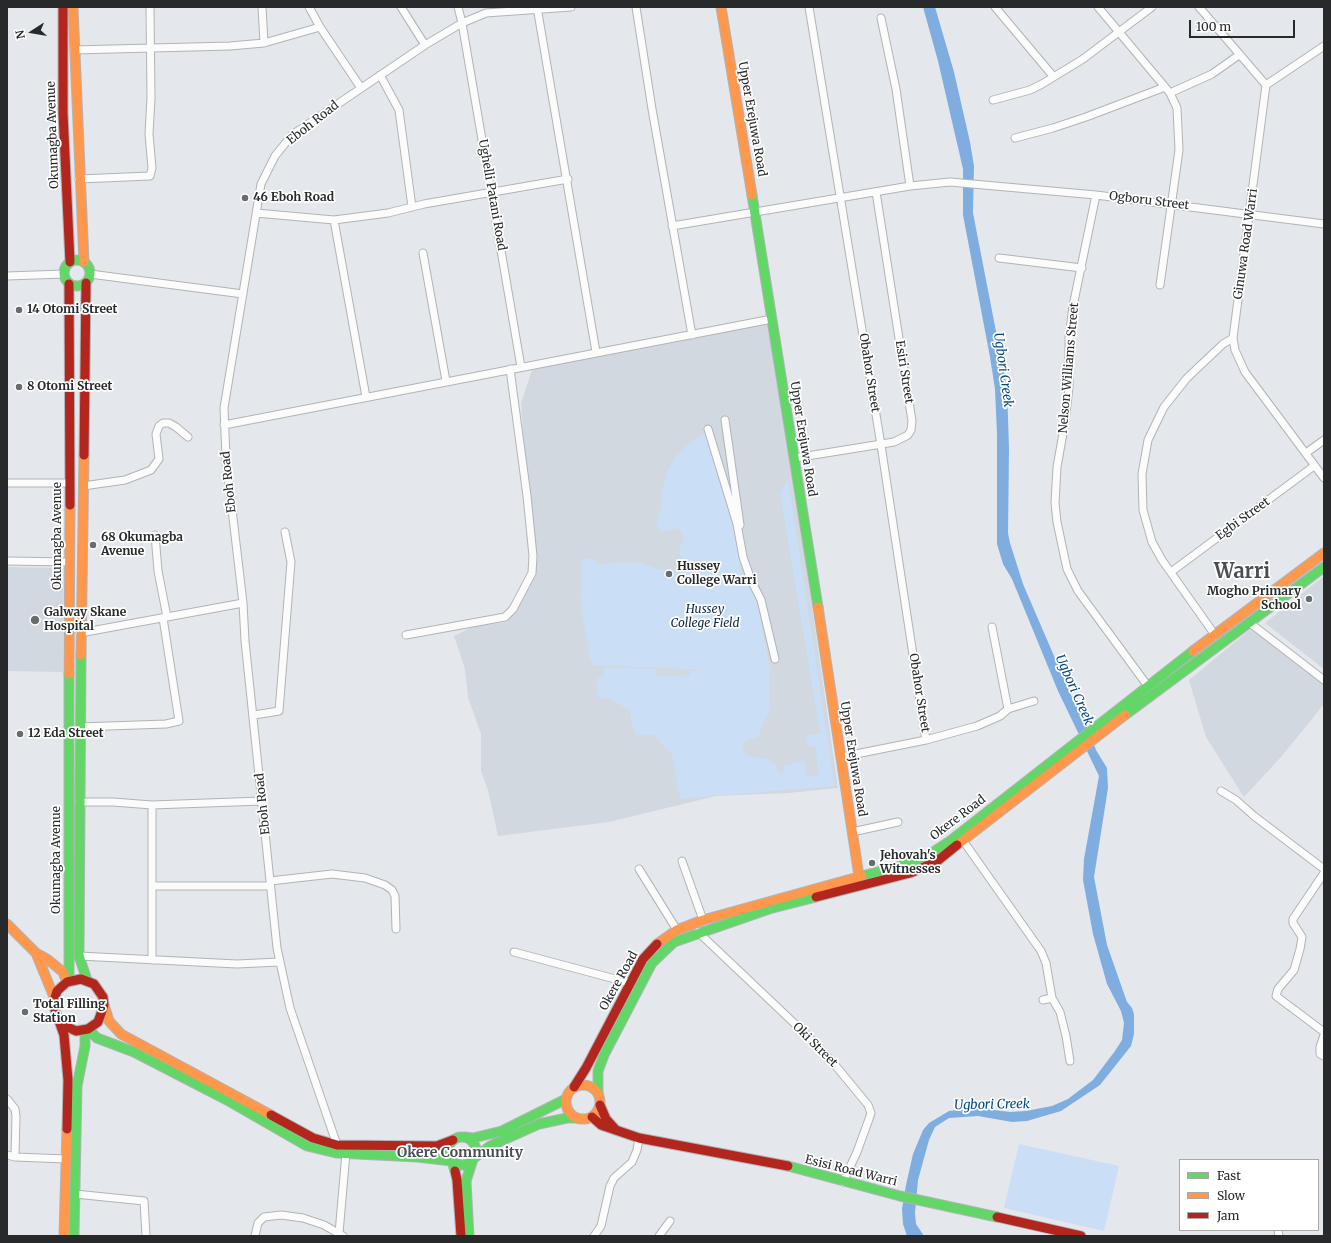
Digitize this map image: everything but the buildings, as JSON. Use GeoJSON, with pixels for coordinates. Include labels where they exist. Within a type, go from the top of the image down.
{"type":"FeatureCollection","features":[{"type":"Feature","properties":{"kind":"main road","name":"Okumagba Avenue"},"geometry":{"type":"LineString","coordinates":[[64,7],[63,113],[70,262]]}},
{"type":"Feature","properties":{"kind":"main road","name":"Okumagba Avenue"},"geometry":{"type":"LineString","coordinates":[[73,7],[79,179],[84,262]]}},
{"type":"Feature","properties":{"kind":"main road","name":"Upper Erejuwa Road"},"geometry":{"type":"LineString","coordinates":[[721,7],[795,458],[859,876]]}},
{"type":"Feature","properties":{"kind":"main road"},"geometry":{"type":"LineString","coordinates":[[77,260],[84,262],[89,267],[90,274],[86,283],[77,286],[69,284],[64,274],[65,267],[70,262],[77,260]]}},
{"type":"Feature","properties":{"kind":"main road","name":"Okumagba Avenue"},"geometry":{"type":"LineString","coordinates":[[86,283],[79,727],[79,956],[81,967],[87,980]]}},
{"type":"Feature","properties":{"kind":"main road","name":"Okumagba Avenue"},"geometry":{"type":"LineString","coordinates":[[68,982],[70,562],[69,284]]}},
{"type":"Feature","properties":{"kind":"main road","name":"Okere Road"},"geometry":{"type":"LineString","coordinates":[[574,1087],[586,1068],[643,959],[661,940],[677,930],[703,920],[914,861],[939,848],[1147,685],[1324,554]]}},
{"type":"Feature","properties":{"kind":"main road","name":"Okere Road"},"geometry":{"type":"LineString","coordinates":[[598,1093],[598,1071],[600,1062],[652,963],[674,942],[698,932],[769,909],[923,868],[936,862],[964,842],[1151,695],[1324,567]]}},
{"type":"Feature","properties":{"kind":"main road"},"geometry":{"type":"LineString","coordinates":[[7,924],[36,952],[63,972],[68,982]]}},
{"type":"Feature","properties":{"kind":"main road"},"geometry":{"type":"LineString","coordinates":[[36,952],[54,997],[54,1011],[61,1024],[64,1035],[68,1080],[64,1236]]}},
{"type":"Feature","properties":{"kind":"main road"},"geometry":{"type":"LineString","coordinates":[[54,997],[61,986],[68,982],[87,980],[99,990],[109,1021],[121,1034],[313,1138],[337,1145],[421,1148],[445,1144],[465,1137],[473,1138],[502,1131],[566,1098],[574,1087],[584,1085],[594,1089],[598,1093],[600,1105],[606,1119],[615,1129]]}},
{"type":"Feature","properties":{"kind":"main road"},"geometry":{"type":"LineString","coordinates":[[61,1024],[76,1031],[86,1030],[98,1022],[102,1017],[104,1005]]}},
{"type":"Feature","properties":{"kind":"main road"},"geometry":{"type":"LineString","coordinates":[[86,1030],[97,1038],[134,1052],[227,1100],[307,1146],[325,1151],[417,1157],[452,1161],[463,1165],[490,1146],[539,1124],[567,1118],[582,1120],[592,1117],[598,1112],[600,1105]]}},
{"type":"Feature","properties":{"kind":"main road"},"geometry":{"type":"LineString","coordinates":[[74,1236],[77,1086],[85,1046],[86,1030]]}},
{"type":"Feature","properties":{"kind":"main road"},"geometry":{"type":"LineString","coordinates":[[566,1098],[568,1110],[576,1118]]}},
{"type":"Feature","properties":{"kind":"main road","name":"Esisi Road Warri"},"geometry":{"type":"LineString","coordinates":[[592,1117],[601,1125],[639,1138],[783,1165],[900,1196],[1081,1236]]}},
{"type":"Feature","properties":{"kind":"main road"},"geometry":{"type":"LineString","coordinates":[[465,1137],[472,1142],[476,1150],[466,1181],[469,1236]]}},
{"type":"Feature","properties":{"kind":"main road"},"geometry":{"type":"LineString","coordinates":[[453,1140],[448,1148],[449,1157],[452,1161],[457,1180],[461,1236]]}},
{"type":"Feature","properties":{"kind":"street"},"geometry":{"type":"LineString","coordinates":[[79,179],[150,176],[152,168],[149,134],[151,47],[150,7]]}},
{"type":"Feature","properties":{"kind":"street"},"geometry":{"type":"LineString","coordinates":[[262,7],[264,43]]}},
{"type":"Feature","properties":{"kind":"street"},"geometry":{"type":"LineString","coordinates":[[309,7],[320,27],[361,88]]}},
{"type":"Feature","properties":{"kind":"street"},"geometry":{"type":"LineString","coordinates":[[401,7],[425,45]]}},
{"type":"Feature","properties":{"kind":"street","name":"Ughelli Patani Road"},"geometry":{"type":"LineString","coordinates":[[458,7],[521,367]]}},
{"type":"Feature","properties":{"kind":"street","name":"Eboh Road"},"geometry":{"type":"LineString","coordinates":[[337,1145],[290,1008],[279,962],[224,425],[224,408],[261,184],[275,156],[292,135],[425,45],[462,23],[486,13],[537,8],[571,7]]}},
{"type":"Feature","properties":{"kind":"street"},"geometry":{"type":"LineString","coordinates":[[636,7],[672,226],[692,335]]}},
{"type":"Feature","properties":{"kind":"street","name":"Obahor Street"},"geometry":{"type":"LineString","coordinates":[[809,7],[881,445],[926,740]]}},
{"type":"Feature","properties":{"kind":"street"},"geometry":{"type":"LineString","coordinates":[[995,7],[1053,76]]}},
{"type":"Feature","properties":{"kind":"street"},"geometry":{"type":"LineString","coordinates":[[1098,7],[1170,93],[1177,108],[1179,150],[1170,204],[1160,285]]}},
{"type":"Feature","properties":{"kind":"street"},"geometry":{"type":"LineString","coordinates":[[993,100],[1030,90],[1083,59],[1152,7]]}},
{"type":"Feature","properties":{"kind":"street"},"geometry":{"type":"LineString","coordinates":[[1199,7],[1266,85],[1324,46]]}},
{"type":"Feature","properties":{"kind":"street"},"geometry":{"type":"LineString","coordinates":[[537,8],[568,179],[596,352]]}},
{"type":"Feature","properties":{"kind":"street"},"geometry":{"type":"LineString","coordinates":[[881,18],[894,76],[910,186]]}},
{"type":"Feature","properties":{"kind":"street"},"geometry":{"type":"LineString","coordinates":[[74,50],[230,46],[264,43],[320,27]]}},
{"type":"Feature","properties":{"kind":"street"},"geometry":{"type":"LineString","coordinates":[[1170,93],[1212,74],[1240,55]]}},
{"type":"Feature","properties":{"kind":"street"},"geometry":{"type":"LineString","coordinates":[[380,75],[399,110],[412,207]]}},
{"type":"Feature","properties":{"kind":"street","name":"Ginuwa Road Warri"},"geometry":{"type":"LineString","coordinates":[[1266,85],[1257,168],[1248,214],[1233,338],[1235,350],[1245,372],[1324,478]]}},
{"type":"Feature","properties":{"kind":"street"},"geometry":{"type":"LineString","coordinates":[[1015,138],[1086,117],[1165,87]]}},
{"type":"Feature","properties":{"kind":"street"},"geometry":{"type":"LineString","coordinates":[[256,213],[334,220],[388,213],[491,192],[568,179]]}},
{"type":"Feature","properties":{"kind":"street","name":"Ogboru Street"},"geometry":{"type":"LineString","coordinates":[[672,226],[940,182],[1096,195],[1324,224]]}},
{"type":"Feature","properties":{"kind":"street","name":"Esiri Street"},"geometry":{"type":"LineString","coordinates":[[795,458],[881,445],[894,442],[908,435],[912,421],[876,192]]}},
{"type":"Feature","properties":{"kind":"street","name":"Nelson Williams Street"},"geometry":{"type":"LineString","coordinates":[[1096,195],[1073,306],[1069,338],[1069,386],[1065,422],[1057,466],[1055,504],[1057,522],[1067,569],[1078,591],[1147,685]]}},
{"type":"Feature","properties":{"kind":"street"},"geometry":{"type":"LineString","coordinates":[[334,220],[366,397]]}},
{"type":"Feature","properties":{"kind":"street"},"geometry":{"type":"LineString","coordinates":[[423,253],[446,381]]}},
{"type":"Feature","properties":{"kind":"street"},"geometry":{"type":"LineString","coordinates":[[999,258],[1082,268]]}},
{"type":"Feature","properties":{"kind":"street"},"geometry":{"type":"LineString","coordinates":[[7,276],[64,274]]}},
{"type":"Feature","properties":{"kind":"street"},"geometry":{"type":"LineString","coordinates":[[90,274],[243,294]]}},
{"type":"Feature","properties":{"kind":"street"},"geometry":{"type":"LineString","coordinates":[[224,425],[772,319]]}},
{"type":"Feature","properties":{"kind":"street"},"geometry":{"type":"LineString","coordinates":[[1215,634],[1171,572],[1152,542],[1143,510],[1142,474],[1148,440],[1164,407],[1183,383],[1223,344],[1233,338]]}},
{"type":"Feature","properties":{"kind":"street"},"geometry":{"type":"LineString","coordinates":[[406,635],[505,617],[513,609],[532,573],[527,496],[510,369]]}},
{"type":"Feature","properties":{"kind":"street"},"geometry":{"type":"LineString","coordinates":[[725,420],[747,568]]}},
{"type":"Feature","properties":{"kind":"street"},"geometry":{"type":"LineString","coordinates":[[83,486],[125,480],[151,470],[160,459],[156,434],[159,426],[163,423],[169,423],[188,437]]}},
{"type":"Feature","properties":{"kind":"street"},"geometry":{"type":"LineString","coordinates":[[708,429],[737,524],[747,568],[761,600],[775,659]]}},
{"type":"Feature","properties":{"kind":"street"},"geometry":{"type":"LineString","coordinates":[[1306,453],[1324,440]]}},
{"type":"Feature","properties":{"kind":"street","name":"Egbi Street"},"geometry":{"type":"LineString","coordinates":[[1171,572],[1314,466]]}},
{"type":"Feature","properties":{"kind":"street"},"geometry":{"type":"LineString","coordinates":[[7,483],[70,483]]}},
{"type":"Feature","properties":{"kind":"street"},"geometry":{"type":"LineString","coordinates":[[254,715],[279,711],[291,562],[285,532]]}},
{"type":"Feature","properties":{"kind":"street"},"geometry":{"type":"LineString","coordinates":[[79,727],[166,724],[179,721],[158,571],[155,534]]}},
{"type":"Feature","properties":{"kind":"street"},"geometry":{"type":"LineString","coordinates":[[7,561],[70,562]]}},
{"type":"Feature","properties":{"kind":"street"},"geometry":{"type":"LineString","coordinates":[[80,633],[243,603]]}},
{"type":"Feature","properties":{"kind":"street"},"geometry":{"type":"LineString","coordinates":[[1250,623],[1324,680]]}},
{"type":"Feature","properties":{"kind":"street"},"geometry":{"type":"LineString","coordinates":[[992,627],[1008,709]]}},
{"type":"Feature","properties":{"kind":"street"},"geometry":{"type":"LineString","coordinates":[[841,757],[926,740],[977,726],[1000,716],[1008,709],[1034,701]]}},
{"type":"Feature","properties":{"kind":"street"},"geometry":{"type":"LineString","coordinates":[[1221,791],[1236,800],[1254,816],[1324,868]]}},
{"type":"Feature","properties":{"kind":"street"},"geometry":{"type":"LineString","coordinates":[[79,802],[113,802],[152,805],[262,801]]}},
{"type":"Feature","properties":{"kind":"street"},"geometry":{"type":"LineString","coordinates":[[152,805],[152,960]]}},
{"type":"Feature","properties":{"kind":"street"},"geometry":{"type":"LineString","coordinates":[[852,832],[898,822]]}},
{"type":"Feature","properties":{"kind":"street"},"geometry":{"type":"LineString","coordinates":[[964,842],[1041,951],[1046,963],[1052,998],[1061,1018],[1070,1061]]}},
{"type":"Feature","properties":{"kind":"street"},"geometry":{"type":"LineString","coordinates":[[682,861],[703,920]]}},
{"type":"Feature","properties":{"kind":"street"},"geometry":{"type":"LineString","coordinates":[[639,869],[677,930]]}},
{"type":"Feature","properties":{"kind":"street"},"geometry":{"type":"LineString","coordinates":[[1324,873],[1293,919],[1293,923],[1302,937],[1300,949],[1294,970],[1278,989],[1276,996],[1324,1032]]}},
{"type":"Feature","properties":{"kind":"street"},"geometry":{"type":"LineString","coordinates":[[153,886],[270,884],[332,874],[365,878],[385,885],[392,890],[394,896],[396,929]]}},
{"type":"Feature","properties":{"kind":"street","name":"Oki Street"},"geometry":{"type":"LineString","coordinates":[[698,932],[813,1041],[868,1105],[871,1113],[870,1119],[843,1182]]}},
{"type":"Feature","properties":{"kind":"street"},"geometry":{"type":"LineString","coordinates":[[514,952],[630,983]]}},
{"type":"Feature","properties":{"kind":"street"},"geometry":{"type":"LineString","coordinates":[[79,956],[237,964],[279,962]]}},
{"type":"Feature","properties":{"kind":"street"},"geometry":{"type":"LineString","coordinates":[[1043,1000],[1052,998]]}},
{"type":"Feature","properties":{"kind":"street"},"geometry":{"type":"LineString","coordinates":[[1324,1035],[1320,1047],[1320,1054],[1324,1056]]}},
{"type":"Feature","properties":{"kind":"street"},"geometry":{"type":"LineString","coordinates":[[7,1099],[14,1109],[16,1116],[15,1157]]}},
{"type":"Feature","properties":{"kind":"street"},"geometry":{"type":"LineString","coordinates":[[594,1236],[601,1226],[610,1186],[614,1178],[632,1162],[637,1150],[639,1138]]}},
{"type":"Feature","properties":{"kind":"street"},"geometry":{"type":"LineString","coordinates":[[256,1236],[258,1223],[264,1217],[281,1215],[303,1218],[324,1225],[341,1234],[346,1153]]}},
{"type":"Feature","properties":{"kind":"street"},"geometry":{"type":"LineString","coordinates":[[7,1155],[15,1157],[66,1159]]}},
{"type":"Feature","properties":{"kind":"street"},"geometry":{"type":"LineString","coordinates":[[75,1194],[144,1201],[146,1236]]}},
{"type":"Feature","properties":{"kind":"street"},"geometry":{"type":"LineString","coordinates":[[658,1236],[670,1221]]}},
{"type":"Feature","properties":{"kind":"shaded area","name":"Hussey College Warri"},"geometry":{"type":"Polygon","coordinates":[[[771,322],[838,788],[788,793],[716,796],[609,822],[498,836],[488,790],[481,771],[481,734],[468,697],[465,669],[454,636],[472,627],[507,622],[517,607],[532,566],[521,403],[532,370],[771,322]]]}},
{"type":"Feature","properties":{"kind":"shaded area","name":"Galway Skane Hospital"},"geometry":{"type":"Polygon","coordinates":[[[7,567],[64,568],[63,672],[7,671],[7,567]]]}},
{"type":"Feature","properties":{"kind":"shaded area","name":"Mogho Primary School"},"geometry":{"type":"Polygon","coordinates":[[[1324,576],[1324,669],[1265,623],[1324,576]]]}},
{"type":"Feature","properties":{"kind":"shaded area"},"geometry":{"type":"Polygon","coordinates":[[[1253,627],[1324,681],[1324,704],[1281,757],[1244,797],[1206,737],[1189,680],[1253,627]]]}},
{"type":"Feature","properties":{"kind":"green space","name":"Hussey College Field"},"geometry":{"type":"Polygon","coordinates":[[[708,431],[733,523],[741,572],[756,598],[771,673],[769,673],[770,708],[758,737],[747,740],[743,746],[744,752],[749,756],[766,759],[775,764],[779,773],[783,773],[784,766],[805,760],[807,777],[819,775],[815,746],[808,747],[806,736],[820,733],[780,493],[788,479],[835,786],[680,799],[672,754],[654,735],[636,735],[632,725],[630,710],[605,697],[601,700],[597,694],[597,678],[603,677],[604,667],[656,669],[657,675],[661,676],[690,675],[690,671],[704,670],[593,665],[590,659],[581,606],[581,588],[582,560],[593,558],[598,565],[621,562],[641,563],[660,570],[684,569],[688,563],[680,556],[680,548],[684,538],[678,528],[663,532],[656,525],[661,506],[662,490],[667,471],[677,455],[690,442],[708,431]]]}},
{"type":"Feature","properties":{"kind":"green space"},"geometry":{"type":"Polygon","coordinates":[[[1019,1144],[1119,1166],[1104,1231],[1004,1208],[1019,1144]]]}},
{"type":"Feature","properties":{"kind":"water","name":"Ugbori Creek"},"geometry":{"type":"Polygon","coordinates":[[[923,7],[935,7],[954,72],[974,166],[973,213],[1007,388],[1009,449],[1008,533],[1010,543],[1023,584],[1073,700],[1088,727],[1096,750],[1107,768],[1108,788],[1094,877],[1107,945],[1127,1002],[1132,1008],[1134,1014],[1134,1034],[1131,1046],[1100,1085],[1061,1111],[1027,1121],[1012,1122],[978,1116],[949,1118],[935,1127],[929,1140],[918,1180],[915,1213],[916,1224],[924,1236],[907,1236],[903,1224],[902,1209],[906,1185],[913,1154],[923,1130],[929,1123],[949,1111],[978,1108],[1010,1112],[1026,1111],[1052,1106],[1068,1099],[1093,1080],[1115,1051],[1122,1040],[1124,1023],[1121,1011],[1107,984],[1093,934],[1083,880],[1084,859],[1099,776],[1058,691],[1012,579],[1003,564],[997,544],[997,434],[995,389],[963,215],[963,169],[938,61],[923,7]]]}},
{"type":"Feature","properties":{"kind":"traffic: fast"},"geometry":{"type":"LineString","coordinates":[[752,195],[818,607]]}},
{"type":"Feature","properties":{"kind":"traffic: fast"},"geometry":{"type":"LineString","coordinates":[[77,260],[86,264],[90,273],[86,282],[77,286],[68,282],[64,273],[68,264],[77,260]]}},
{"type":"Feature","properties":{"kind":"traffic: fast"},"geometry":{"type":"LineString","coordinates":[[1125,715],[1324,567]]}},
{"type":"Feature","properties":{"kind":"traffic: fast"},"geometry":{"type":"LineString","coordinates":[[862,876],[900,866],[927,856],[950,841],[1193,651]]}},
{"type":"Feature","properties":{"kind":"traffic: fast"},"geometry":{"type":"LineString","coordinates":[[81,655],[79,956],[87,980]]}},
{"type":"Feature","properties":{"kind":"traffic: fast"},"geometry":{"type":"LineString","coordinates":[[69,674],[69,981]]}},
{"type":"Feature","properties":{"kind":"traffic: fast"},"geometry":{"type":"LineString","coordinates":[[598,1093],[598,1071],[604,1055],[652,963],[674,942],[769,909],[816,897]]}},
{"type":"Feature","properties":{"kind":"traffic: fast"},"geometry":{"type":"LineString","coordinates":[[88,1029],[97,1038],[134,1052],[227,1100],[307,1146],[336,1153],[417,1157],[452,1161],[455,1171]]}},
{"type":"Feature","properties":{"kind":"traffic: fast"},"geometry":{"type":"LineString","coordinates":[[74,1236],[77,1086],[85,1046],[85,1030]]}},
{"type":"Feature","properties":{"kind":"traffic: fast"},"geometry":{"type":"LineString","coordinates":[[465,1137],[473,1138],[502,1131],[566,1099]]}},
{"type":"Feature","properties":{"kind":"traffic: fast"},"geometry":{"type":"LineString","coordinates":[[469,1236],[466,1181],[473,1159],[490,1146],[539,1124],[567,1118],[577,1118]]}},
{"type":"Feature","properties":{"kind":"traffic: fast"},"geometry":{"type":"LineString","coordinates":[[462,1137],[472,1141],[476,1151],[472,1161],[462,1165],[452,1161],[448,1151],[452,1141],[462,1137]]}},
{"type":"Feature","properties":{"kind":"traffic: fast"},"geometry":{"type":"LineString","coordinates":[[788,1166],[900,1196],[997,1217]]}},
{"type":"Feature","properties":{"kind":"traffic: slow"},"geometry":{"type":"LineString","coordinates":[[73,7],[84,262]]}},
{"type":"Feature","properties":{"kind":"traffic: slow"},"geometry":{"type":"LineString","coordinates":[[721,7],[752,195]]}},
{"type":"Feature","properties":{"kind":"traffic: slow"},"geometry":{"type":"LineString","coordinates":[[81,655],[84,455]]}},
{"type":"Feature","properties":{"kind":"traffic: slow"},"geometry":{"type":"LineString","coordinates":[[69,674],[70,505]]}},
{"type":"Feature","properties":{"kind":"traffic: slow"},"geometry":{"type":"LineString","coordinates":[[1193,651],[1324,553]]}},
{"type":"Feature","properties":{"kind":"traffic: slow"},"geometry":{"type":"LineString","coordinates":[[818,607],[859,876]]}},
{"type":"Feature","properties":{"kind":"traffic: slow"},"geometry":{"type":"LineString","coordinates":[[957,845],[1125,715]]}},
{"type":"Feature","properties":{"kind":"traffic: slow"},"geometry":{"type":"LineString","coordinates":[[657,944],[677,930],[703,920],[862,876]]}},
{"type":"Feature","properties":{"kind":"traffic: slow"},"geometry":{"type":"LineString","coordinates":[[7,924],[36,953],[47,959],[63,972],[67,982]]}},
{"type":"Feature","properties":{"kind":"traffic: slow"},"geometry":{"type":"LineString","coordinates":[[36,953],[54,997]]}},
{"type":"Feature","properties":{"kind":"traffic: slow"},"geometry":{"type":"LineString","coordinates":[[104,1005],[109,1021],[121,1034],[271,1115]]}},
{"type":"Feature","properties":{"kind":"traffic: slow"},"geometry":{"type":"LineString","coordinates":[[580,1085],[586,1085],[590,1086],[597,1092],[600,1102],[599,1109],[593,1116],[586,1119],[580,1119],[576,1118],[569,1112],[566,1105],[566,1099],[567,1095],[573,1088],[580,1085]]}},
{"type":"Feature","properties":{"kind":"traffic: slow"},"geometry":{"type":"LineString","coordinates":[[64,1236],[67,1129]]}},
{"type":"Feature","properties":{"kind":"traffic: jam"},"geometry":{"type":"LineString","coordinates":[[63,7],[63,113],[70,262]]}},
{"type":"Feature","properties":{"kind":"traffic: jam"},"geometry":{"type":"LineString","coordinates":[[84,455],[86,283]]}},
{"type":"Feature","properties":{"kind":"traffic: jam"},"geometry":{"type":"LineString","coordinates":[[69,284],[70,505]]}},
{"type":"Feature","properties":{"kind":"traffic: jam"},"geometry":{"type":"LineString","coordinates":[[816,897],[910,873],[936,862],[957,845]]}},
{"type":"Feature","properties":{"kind":"traffic: jam"},"geometry":{"type":"LineString","coordinates":[[574,1087],[586,1068],[643,959],[657,944]]}},
{"type":"Feature","properties":{"kind":"traffic: jam"},"geometry":{"type":"LineString","coordinates":[[61,1024],[76,1031],[88,1029],[98,1022],[104,1005],[103,997],[94,984],[81,979],[67,982],[57,991],[53,1004],[64,1035],[68,1080],[67,1129]]}},
{"type":"Feature","properties":{"kind":"traffic: jam"},"geometry":{"type":"LineString","coordinates":[[600,1105],[606,1119],[615,1129]]}},
{"type":"Feature","properties":{"kind":"traffic: jam"},"geometry":{"type":"LineString","coordinates":[[271,1115],[313,1138],[337,1145],[437,1146],[453,1140]]}},
{"type":"Feature","properties":{"kind":"traffic: jam"},"geometry":{"type":"LineString","coordinates":[[592,1117],[601,1125],[639,1138],[788,1166]]}},
{"type":"Feature","properties":{"kind":"traffic: jam"},"geometry":{"type":"LineString","coordinates":[[455,1171],[461,1236]]}},
{"type":"Feature","properties":{"kind":"traffic: jam"},"geometry":{"type":"LineString","coordinates":[[997,1217],[1081,1236]]}},
{"type":"Feature","properties":{"kind":"place","name":"46 Eboh Road"},"geometry":{"type":"Point","coordinates":[245,198]}},
{"type":"Feature","properties":{"kind":"place","name":"14 Otomi Street"},"geometry":{"type":"Point","coordinates":[19,310]}},
{"type":"Feature","properties":{"kind":"place","name":"8 Otomi Street"},"geometry":{"type":"Point","coordinates":[19,387]}},
{"type":"Feature","properties":{"kind":"place","name":"68 Okumagba Avenue"},"geometry":{"type":"Point","coordinates":[93,545]}},
{"type":"Feature","properties":{"kind":"place","name":"Hussey College Warri"},"geometry":{"type":"Point","coordinates":[669,574]}},
{"type":"Feature","properties":{"kind":"place","name":"Mogho Primary School"},"geometry":{"type":"Point","coordinates":[1309,599]}},
{"type":"Feature","properties":{"kind":"place","name":"Galway Skane Hospital"},"geometry":{"type":"Point","coordinates":[35,620]}},
{"type":"Feature","properties":{"kind":"place","name":"12 Eda Street"},"geometry":{"type":"Point","coordinates":[20,734]}},
{"type":"Feature","properties":{"kind":"place","name":"Jehovah's Witnesses"},"geometry":{"type":"Point","coordinates":[872,863]}},
{"type":"Feature","properties":{"kind":"place","name":"Total Filling Station"},"geometry":{"type":"Point","coordinates":[25,1012]}},
{"type":"Feature","properties":{"kind":"district","name":"Warri"},"geometry":{"type":"Point","coordinates":[1242,572]}},
{"type":"Feature","properties":{"kind":"district","name":"Okere Community"},"geometry":{"type":"Point","coordinates":[460,1153]}}]}
